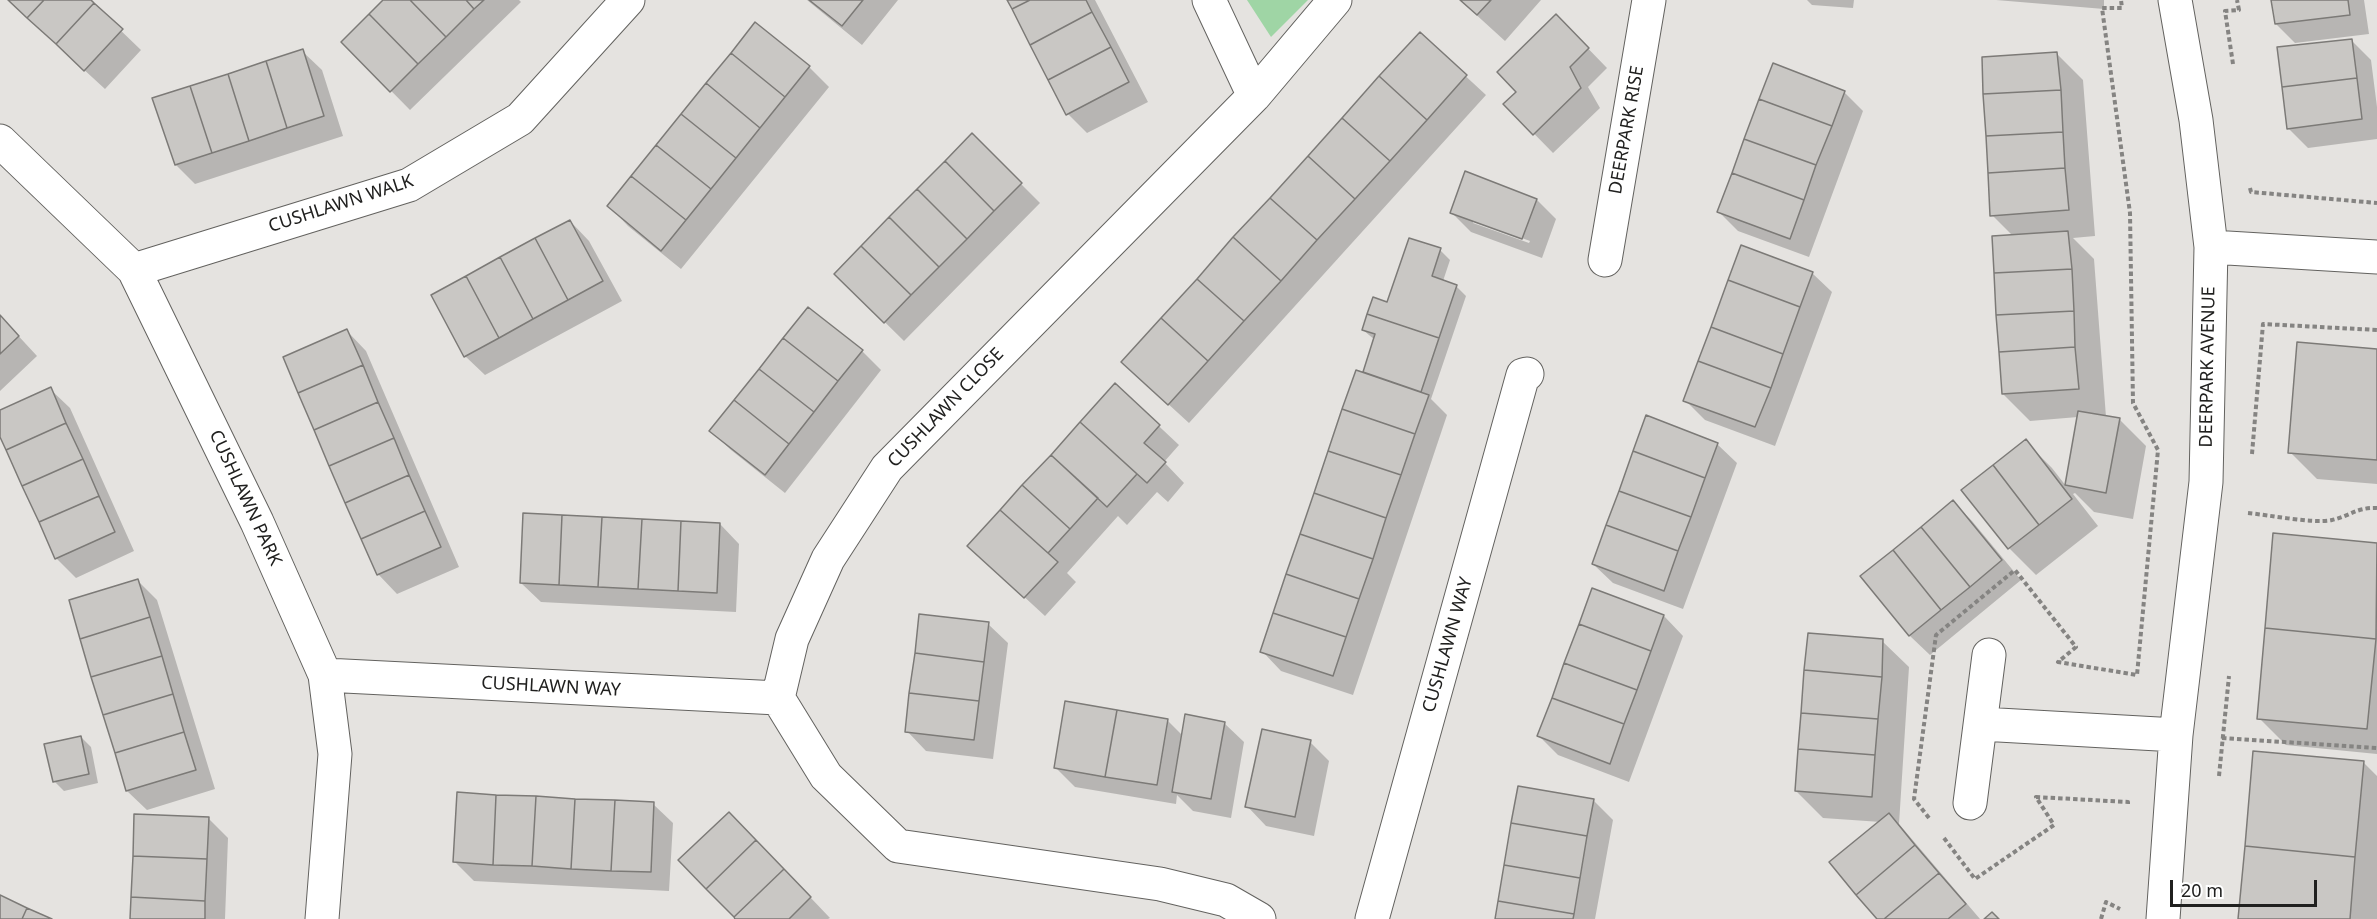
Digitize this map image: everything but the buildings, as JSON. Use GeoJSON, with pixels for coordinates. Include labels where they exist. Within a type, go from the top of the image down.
{"type":"FeatureCollection","features":[{"type":"Feature","properties":{"kind":"street","name":"CUSHLAWN WALK"},"geometry":{"type":"LineString","coordinates":[[134,270],[409,185],[520,119],[628,0]]}},
{"type":"Feature","properties":{"kind":"street"},"geometry":{"type":"LineString","coordinates":[[1209,0],[1254,96]]}},
{"type":"Feature","properties":{"kind":"street","name":"CUSHLAWN CLOSE"},"geometry":{"type":"LineString","coordinates":[[778,698],[792,639],[828,560],[886,468],[1254,96],[1335,0]]}},
{"type":"Feature","properties":{"kind":"street","name":"DEERPARK RISE"},"geometry":{"type":"LineString","coordinates":[[1605,260],[1649,0]]}},
{"type":"Feature","properties":{"kind":"street","name":"DEERPARK AVENUE"},"geometry":{"type":"LineString","coordinates":[[2163,919],[2176,735],[2206,482],[2211,247],[2196,120],[2175,0]]}},
{"type":"Feature","properties":{"kind":"street","name":"CUSHLAWN PARK"},"geometry":{"type":"LineString","coordinates":[[0,141],[134,270],[257,522],[325,675],[335,754],[322,919]]}},
{"type":"Feature","properties":{"kind":"street"},"geometry":{"type":"LineString","coordinates":[[2211,247],[2377,257]]}},
{"type":"Feature","properties":{"kind":"street","name":"CUSHLAWN WAY"},"geometry":{"type":"LineString","coordinates":[[1372,919],[1517,398],[1524,375],[1527,374]]}},
{"type":"Feature","properties":{"kind":"street"},"geometry":{"type":"LineString","coordinates":[[1970,803],[1989,655]]}},
{"type":"Feature","properties":{"kind":"street","name":"CUSHLAWN WAY"},"geometry":{"type":"LineString","coordinates":[[325,675],[778,698]]}},
{"type":"Feature","properties":{"kind":"street"},"geometry":{"type":"LineString","coordinates":[[778,698],[826,776],[898,846],[1160,884],[1226,900],[1259,919]]}},
{"type":"Feature","properties":{"kind":"street"},"geometry":{"type":"LineString","coordinates":[[1981,724],[2176,735]]}},
{"type":"Feature","properties":{"kind":"path"},"geometry":{"type":"LineString","coordinates":[[1934,826],[1914,799],[1936,635],[2015,570],[2076,647],[2058,662],[2137,675],[2158,450],[2133,403],[2130,213],[2102,8],[2122,8],[2121,0]]}},
{"type":"Feature","properties":{"kind":"path"},"geometry":{"type":"LineString","coordinates":[[2233,68],[2225,12],[2239,10],[2236,0]]}},
{"type":"Feature","properties":{"kind":"path"},"geometry":{"type":"LineString","coordinates":[[2249,181],[2250,192],[2377,202]]}},
{"type":"Feature","properties":{"kind":"path"},"geometry":{"type":"LineString","coordinates":[[2252,466],[2263,324],[2377,330]]}},
{"type":"Feature","properties":{"kind":"path"},"geometry":{"type":"LineString","coordinates":[[2246,525],[2249,501]]}},
{"type":"Feature","properties":{"kind":"path"},"geometry":{"type":"LineString","coordinates":[[2248,513],[2321,521],[2334,520],[2365,507],[2377,508]]}},
{"type":"Feature","properties":{"kind":"path"},"geometry":{"type":"LineString","coordinates":[[2218,783],[2230,667]]}},
{"type":"Feature","properties":{"kind":"path"},"geometry":{"type":"LineString","coordinates":[[2222,738],[2377,748]]}},
{"type":"Feature","properties":{"kind":"path"},"geometry":{"type":"LineString","coordinates":[[1941,835],[1975,879],[2054,825],[2036,797],[2128,802],[2128,813]]}},
{"type":"Feature","properties":{"kind":"path"},"geometry":{"type":"LineString","coordinates":[[2101,919],[2106,902],[2129,913]]}},
{"type":"Feature","properties":{"kind":"green space"},"geometry":{"type":"Polygon","coordinates":[[[1247,0],[1308,0],[1271,37],[1247,0]]]}}]}
